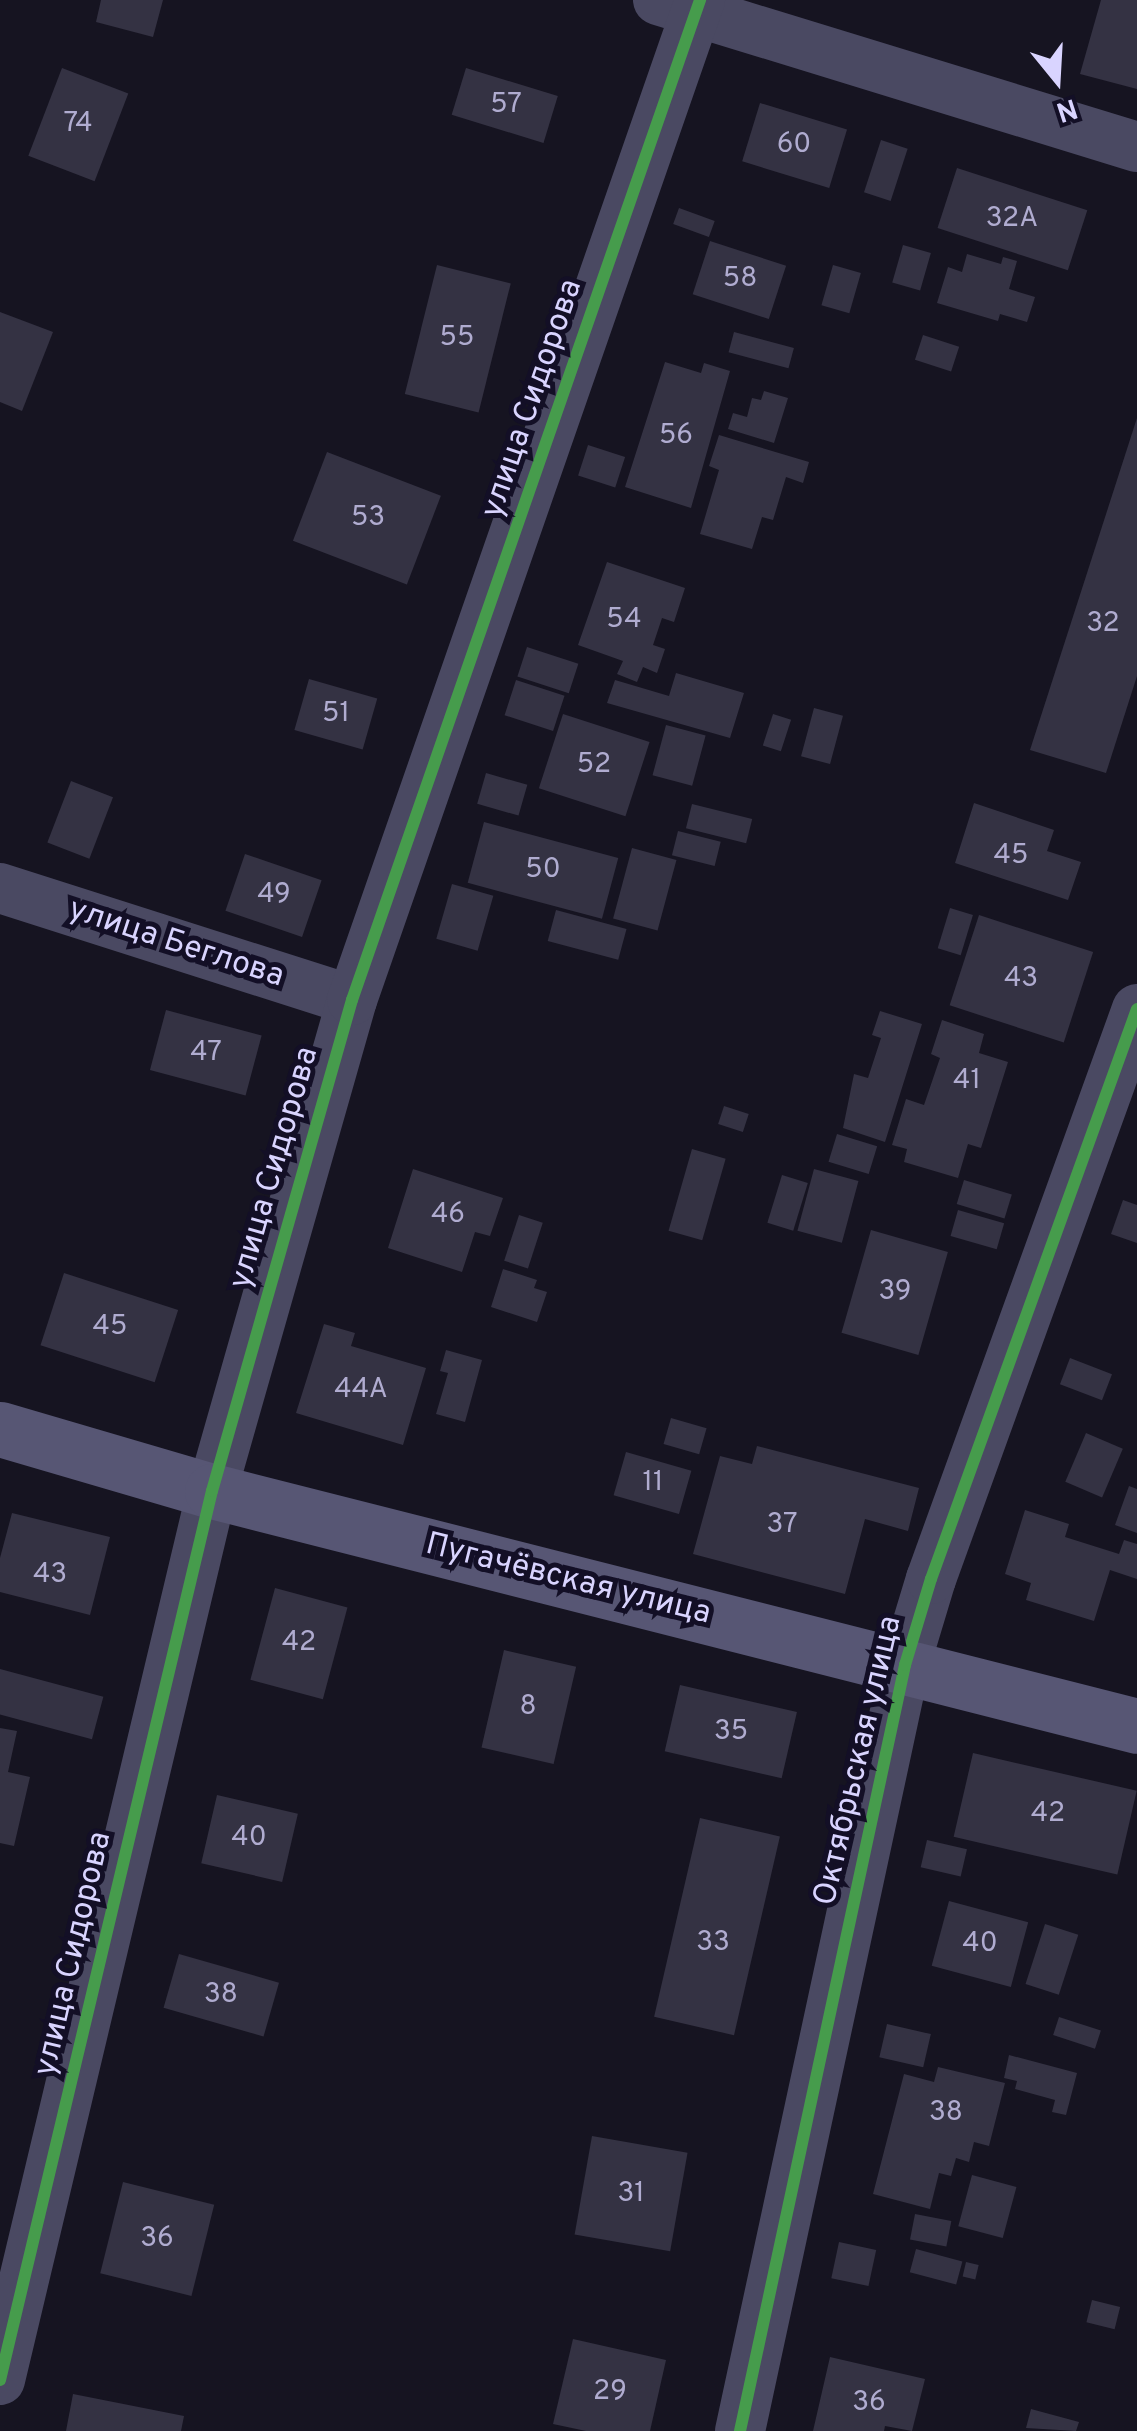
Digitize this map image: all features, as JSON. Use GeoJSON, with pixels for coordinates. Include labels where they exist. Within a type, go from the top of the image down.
{"type":"FeatureCollection","features":[{"type":"Feature","properties":{"kind":"street"},"geometry":{"type":"LineString","coordinates":[[685,4],[1137,147]]}},
{"type":"Feature","properties":{"kind":"street","name":"улица Сидорова"},"geometry":{"type":"LineString","coordinates":[[0,2380],[212,1491],[352,1000],[685,4]]}},
{"type":"Feature","properties":{"kind":"street","name":"улица Беглова"},"geometry":{"type":"LineString","coordinates":[[0,888],[352,1000]]}},
{"type":"Feature","properties":{"kind":"street","name":"Октябрьская улица"},"geometry":{"type":"LineString","coordinates":[[740,2431],[905,1665],[938,1561],[1137,1008]]}},
{"type":"Feature","properties":{"kind":"street","name":"Пугачёвская улица"},"geometry":{"type":"LineString","coordinates":[[0,1428],[212,1491],[1137,1726]]}},
{"type":"Feature","properties":{"kind":"building"},"geometry":{"type":"Polygon","coordinates":[[[101,0],[163,0],[153,37],[96,22],[101,0]]]}},
{"type":"Feature","properties":{"kind":"building"},"geometry":{"type":"Polygon","coordinates":[[[1101,0],[1137,0],[1137,89],[1080,74],[1101,0]]]}},
{"type":"Feature","properties":{"kind":"building"},"geometry":{"type":"Polygon","coordinates":[[[62,68],[128,93],[95,181],[28,156],[62,68]]]}},
{"type":"Feature","properties":{"kind":"building"},"geometry":{"type":"Polygon","coordinates":[[[466,68],[558,96],[543,143],[452,115],[466,68]]]}},
{"type":"Feature","properties":{"kind":"building"},"geometry":{"type":"Polygon","coordinates":[[[760,103],[847,130],[829,188],[742,161],[760,103]]]}},
{"type":"Feature","properties":{"kind":"building"},"geometry":{"type":"Polygon","coordinates":[[[881,140],[908,149],[891,201],[864,192],[881,140]]]}},
{"type":"Feature","properties":{"kind":"building"},"geometry":{"type":"Polygon","coordinates":[[[957,168],[1087,210],[1068,270],[938,228],[957,168]]]}},
{"type":"Feature","properties":{"kind":"building"},"geometry":{"type":"Polygon","coordinates":[[[679,208],[715,221],[709,237],[673,224],[679,208]]]}},
{"type":"Feature","properties":{"kind":"building"},"geometry":{"type":"Polygon","coordinates":[[[710,241],[786,266],[769,319],[693,294],[710,241]]]}},
{"type":"Feature","properties":{"kind":"building"},"geometry":{"type":"Polygon","coordinates":[[[903,245],[931,253],[920,290],[892,282],[903,245]]]}},
{"type":"Feature","properties":{"kind":"building"},"geometry":{"type":"Polygon","coordinates":[[[967,254],[1001,264],[1003,257],[1017,261],[1009,289],[1035,297],[1027,322],[1000,314],[998,321],[937,303],[948,267],[962,272],[967,254]]]}},
{"type":"Feature","properties":{"kind":"building"},"geometry":{"type":"Polygon","coordinates":[[[437,265],[511,283],[479,412],[405,394],[437,265]]]}},
{"type":"Feature","properties":{"kind":"building"},"geometry":{"type":"Polygon","coordinates":[[[833,265],[861,273],[849,313],[821,305],[833,265]]]}},
{"type":"Feature","properties":{"kind":"building"},"geometry":{"type":"Polygon","coordinates":[[[0,312],[53,332],[22,411],[0,402],[0,312]]]}},
{"type":"Feature","properties":{"kind":"building"},"geometry":{"type":"Polygon","coordinates":[[[734,332],[794,348],[788,368],[729,352],[734,332]]]}},
{"type":"Feature","properties":{"kind":"building"},"geometry":{"type":"Polygon","coordinates":[[[923,335],[959,347],[951,371],[915,360],[923,335]]]}},
{"type":"Feature","properties":{"kind":"building"},"geometry":{"type":"Polygon","coordinates":[[[665,362],[701,373],[704,363],[730,371],[691,508],[625,487],[665,362]]]}},
{"type":"Feature","properties":{"kind":"building"},"geometry":{"type":"Polygon","coordinates":[[[764,391],[788,398],[774,443],[728,429],[733,413],[747,417],[752,398],[761,400],[764,391]]]}},
{"type":"Feature","properties":{"kind":"building"},"geometry":{"type":"Polygon","coordinates":[[[1137,418],[1137,676],[1106,773],[1030,750],[1137,418]]]}},
{"type":"Feature","properties":{"kind":"building"},"geometry":{"type":"Polygon","coordinates":[[[719,435],[809,462],[803,483],[786,477],[773,520],[762,517],[752,549],[700,534],[719,470],[709,466],[719,435]]]}},
{"type":"Feature","properties":{"kind":"building"},"geometry":{"type":"Polygon","coordinates":[[[588,445],[625,457],[615,487],[578,475],[588,445]]]}},
{"type":"Feature","properties":{"kind":"building"},"geometry":{"type":"Polygon","coordinates":[[[327,452],[441,496],[407,584],[293,541],[327,452]]]}},
{"type":"Feature","properties":{"kind":"building"},"geometry":{"type":"Polygon","coordinates":[[[607,562],[685,588],[674,622],[662,618],[653,645],[665,649],[657,673],[643,667],[637,682],[617,674],[623,661],[578,645],[607,562]]]}},
{"type":"Feature","properties":{"kind":"building"},"geometry":{"type":"Polygon","coordinates":[[[527,647],[578,664],[569,693],[517,676],[527,647]]]}},
{"type":"Feature","properties":{"kind":"building"},"geometry":{"type":"Polygon","coordinates":[[[676,673],[744,693],[730,738],[607,703],[615,680],[669,696],[676,673]]]}},
{"type":"Feature","properties":{"kind":"building"},"geometry":{"type":"Polygon","coordinates":[[[309,679],[377,699],[363,750],[294,730],[309,679]]]}},
{"type":"Feature","properties":{"kind":"building"},"geometry":{"type":"Polygon","coordinates":[[[516,680],[565,696],[553,731],[505,715],[516,680]]]}},
{"type":"Feature","properties":{"kind":"building"},"geometry":{"type":"Polygon","coordinates":[[[814,708],[843,716],[830,764],[801,756],[814,708]]]}},
{"type":"Feature","properties":{"kind":"building"},"geometry":{"type":"Polygon","coordinates":[[[563,714],[650,742],[625,816],[539,788],[563,714]]]}},
{"type":"Feature","properties":{"kind":"building"},"geometry":{"type":"Polygon","coordinates":[[[773,714],[791,720],[781,751],[763,745],[773,714]]]}},
{"type":"Feature","properties":{"kind":"building"},"geometry":{"type":"Polygon","coordinates":[[[666,725],[706,736],[692,786],[653,775],[666,725]]]}},
{"type":"Feature","properties":{"kind":"building"},"geometry":{"type":"Polygon","coordinates":[[[486,773],[527,785],[519,816],[477,804],[486,773]]]}},
{"type":"Feature","properties":{"kind":"building"},"geometry":{"type":"Polygon","coordinates":[[[71,781],[113,797],[89,859],[47,843],[71,781]]]}},
{"type":"Feature","properties":{"kind":"building"},"geometry":{"type":"Polygon","coordinates":[[[974,803],[1054,830],[1047,851],[1081,862],[1068,900],[955,863],[974,803]]]}},
{"type":"Feature","properties":{"kind":"building"},"geometry":{"type":"Polygon","coordinates":[[[692,804],[752,819],[746,843],[686,828],[692,804]]]}},
{"type":"Feature","properties":{"kind":"building"},"geometry":{"type":"Polygon","coordinates":[[[484,822],[618,858],[602,919],[468,883],[484,822]]]}},
{"type":"Feature","properties":{"kind":"building"},"geometry":{"type":"Polygon","coordinates":[[[678,831],[721,842],[715,866],[672,855],[678,831]]]}},
{"type":"Feature","properties":{"kind":"building"},"geometry":{"type":"Polygon","coordinates":[[[632,848],[676,860],[658,930],[613,919],[632,848]]]}},
{"type":"Feature","properties":{"kind":"building"},"geometry":{"type":"Polygon","coordinates":[[[245,854],[322,880],[302,937],[225,911],[245,854]]]}},
{"type":"Feature","properties":{"kind":"building"},"geometry":{"type":"Polygon","coordinates":[[[452,884],[493,896],[478,951],[436,939],[452,884]]]}},
{"type":"Feature","properties":{"kind":"building"},"geometry":{"type":"Polygon","coordinates":[[[950,908],[973,915],[961,955],[938,948],[950,908]]]}},
{"type":"Feature","properties":{"kind":"building"},"geometry":{"type":"Polygon","coordinates":[[[556,910],[627,929],[618,960],[548,941],[556,910]]]}},
{"type":"Feature","properties":{"kind":"building"},"geometry":{"type":"Polygon","coordinates":[[[979,915],[1093,952],[1064,1042],[950,1005],[979,915]]]}},
{"type":"Feature","properties":{"kind":"building"},"geometry":{"type":"Polygon","coordinates":[[[166,1010],[262,1036],[246,1096],[150,1070],[166,1010]]]}},
{"type":"Feature","properties":{"kind":"building"},"geometry":{"type":"Polygon","coordinates":[[[880,1011],[922,1024],[885,1142],[843,1128],[854,1074],[868,1078],[881,1038],[872,1035],[880,1011]]]}},
{"type":"Feature","properties":{"kind":"building"},"geometry":{"type":"Polygon","coordinates":[[[942,1020],[984,1034],[979,1053],[1008,1062],[981,1148],[968,1144],[958,1178],[904,1162],[907,1149],[892,1145],[906,1099],[924,1105],[940,1058],[931,1054],[942,1020]]]}},
{"type":"Feature","properties":{"kind":"building"},"geometry":{"type":"Polygon","coordinates":[[[724,1106],[749,1114],[743,1132],[718,1124],[724,1106]]]}},
{"type":"Feature","properties":{"kind":"building"},"geometry":{"type":"Polygon","coordinates":[[[837,1134],[877,1146],[869,1174],[829,1162],[837,1134]]]}},
{"type":"Feature","properties":{"kind":"building"},"geometry":{"type":"Polygon","coordinates":[[[692,1149],[726,1159],[702,1240],[669,1231],[692,1149]]]}},
{"type":"Feature","properties":{"kind":"building"},"geometry":{"type":"Polygon","coordinates":[[[413,1169],[503,1198],[490,1236],[475,1232],[462,1272],[388,1248],[413,1169]]]}},
{"type":"Feature","properties":{"kind":"building"},"geometry":{"type":"Polygon","coordinates":[[[814,1169],[858,1181],[842,1243],[797,1231],[814,1169]]]}},
{"type":"Feature","properties":{"kind":"building"},"geometry":{"type":"Polygon","coordinates":[[[782,1175],[808,1183],[793,1231],[767,1223],[782,1175]]]}},
{"type":"Feature","properties":{"kind":"building"},"geometry":{"type":"Polygon","coordinates":[[[964,1180],[1012,1195],[1005,1219],[957,1204],[964,1180]]]}},
{"type":"Feature","properties":{"kind":"building"},"geometry":{"type":"Polygon","coordinates":[[[1123,1200],[1137,1205],[1137,1243],[1111,1234],[1123,1200]]]}},
{"type":"Feature","properties":{"kind":"building"},"geometry":{"type":"Polygon","coordinates":[[[958,1210],[1004,1223],[997,1249],[951,1236],[958,1210]]]}},
{"type":"Feature","properties":{"kind":"building"},"geometry":{"type":"Polygon","coordinates":[[[519,1215],[543,1223],[528,1268],[504,1261],[519,1215]]]}},
{"type":"Feature","properties":{"kind":"building"},"geometry":{"type":"Polygon","coordinates":[[[871,1230],[948,1252],[918,1355],[842,1333],[871,1230]]]}},
{"type":"Feature","properties":{"kind":"building"},"geometry":{"type":"Polygon","coordinates":[[[503,1269],[537,1280],[534,1288],[547,1292],[537,1322],[491,1307],[503,1269]]]}},
{"type":"Feature","properties":{"kind":"building"},"geometry":{"type":"Polygon","coordinates":[[[64,1273],[178,1310],[155,1382],[41,1345],[64,1273]]]}},
{"type":"Feature","properties":{"kind":"building"},"geometry":{"type":"Polygon","coordinates":[[[324,1324],[355,1333],[351,1346],[426,1368],[403,1445],[296,1413],[324,1324]]]}},
{"type":"Feature","properties":{"kind":"building"},"geometry":{"type":"Polygon","coordinates":[[[446,1350],[482,1360],[465,1422],[436,1414],[448,1373],[440,1371],[446,1350]]]}},
{"type":"Feature","properties":{"kind":"building"},"geometry":{"type":"Polygon","coordinates":[[[1070,1358],[1112,1374],[1102,1400],[1060,1384],[1070,1358]]]}},
{"type":"Feature","properties":{"kind":"building"},"geometry":{"type":"Polygon","coordinates":[[[671,1418],[707,1428],[699,1454],[664,1444],[671,1418]]]}},
{"type":"Feature","properties":{"kind":"building"},"geometry":{"type":"Polygon","coordinates":[[[1086,1433],[1123,1449],[1102,1497],[1065,1482],[1086,1433]]]}},
{"type":"Feature","properties":{"kind":"building"},"geometry":{"type":"Polygon","coordinates":[[[757,1446],[919,1488],[908,1531],[865,1519],[845,1594],[693,1554],[720,1456],[752,1464],[757,1446]]]}},
{"type":"Feature","properties":{"kind":"building"},"geometry":{"type":"Polygon","coordinates":[[[626,1452],[691,1471],[679,1514],[614,1495],[626,1452]]]}},
{"type":"Feature","properties":{"kind":"building"},"geometry":{"type":"Polygon","coordinates":[[[1129,1486],[1137,1489],[1137,1533],[1115,1525],[1129,1486]]]}},
{"type":"Feature","properties":{"kind":"building"},"geometry":{"type":"Polygon","coordinates":[[[1025,1510],[1069,1524],[1065,1537],[1119,1554],[1124,1540],[1137,1544],[1137,1579],[1110,1570],[1094,1621],[1026,1600],[1031,1583],[1005,1574],[1025,1510]]]}},
{"type":"Feature","properties":{"kind":"building"},"geometry":{"type":"Polygon","coordinates":[[[12,1513],[110,1537],[90,1615],[0,1592],[0,1558],[12,1513]]]}},
{"type":"Feature","properties":{"kind":"building"},"geometry":{"type":"Polygon","coordinates":[[[275,1588],[347,1607],[323,1699],[250,1680],[275,1588]]]}},
{"type":"Feature","properties":{"kind":"building"},"geometry":{"type":"Polygon","coordinates":[[[504,1650],[576,1667],[554,1764],[482,1747],[504,1650]]]}},
{"type":"Feature","properties":{"kind":"building"},"geometry":{"type":"Polygon","coordinates":[[[0,1669],[103,1697],[92,1739],[0,1715],[0,1669]]]}},
{"type":"Feature","properties":{"kind":"building"},"geometry":{"type":"Polygon","coordinates":[[[680,1685],[797,1712],[782,1778],[665,1751],[680,1685]]]}},
{"type":"Feature","properties":{"kind":"building"},"geometry":{"type":"Polygon","coordinates":[[[0,1728],[17,1731],[8,1772],[30,1777],[14,1846],[0,1843],[0,1728]]]}},
{"type":"Feature","properties":{"kind":"building"},"geometry":{"type":"Polygon","coordinates":[[[973,1753],[1137,1791],[1117,1875],[954,1837],[973,1753]]]}},
{"type":"Feature","properties":{"kind":"building"},"geometry":{"type":"Polygon","coordinates":[[[217,1795],[298,1814],[282,1882],[201,1863],[217,1795]]]}},
{"type":"Feature","properties":{"kind":"building"},"geometry":{"type":"Polygon","coordinates":[[[700,1818],[780,1836],[734,2035],[654,2017],[700,1818]]]}},
{"type":"Feature","properties":{"kind":"building"},"geometry":{"type":"Polygon","coordinates":[[[927,1840],[967,1849],[961,1877],[921,1867],[927,1840]]]}},
{"type":"Feature","properties":{"kind":"building"},"geometry":{"type":"Polygon","coordinates":[[[949,1901],[1028,1922],[1011,1987],[932,1966],[949,1901]]]}},
{"type":"Feature","properties":{"kind":"building"},"geometry":{"type":"Polygon","coordinates":[[[1045,1924],[1078,1935],[1059,1995],[1026,1984],[1045,1924]]]}},
{"type":"Feature","properties":{"kind":"building"},"geometry":{"type":"Polygon","coordinates":[[[179,1954],[279,1983],[264,2036],[164,2008],[179,1954]]]}},
{"type":"Feature","properties":{"kind":"building"},"geometry":{"type":"Polygon","coordinates":[[[1059,2017],[1101,2031],[1095,2049],[1053,2035],[1059,2017]]]}},
{"type":"Feature","properties":{"kind":"building"},"geometry":{"type":"Polygon","coordinates":[[[887,2024],[931,2034],[923,2067],[879,2057],[887,2024]]]}},
{"type":"Feature","properties":{"kind":"building"},"geometry":{"type":"Polygon","coordinates":[[[1009,2055],[1077,2073],[1066,2115],[1052,2112],[1055,2100],[1015,2089],[1017,2081],[1004,2078],[1009,2055]]]}},
{"type":"Feature","properties":{"kind":"building"},"geometry":{"type":"Polygon","coordinates":[[[938,2067],[1005,2083],[989,2146],[974,2142],[969,2162],[956,2158],[951,2176],[939,2173],[930,2209],[873,2194],[904,2074],[934,2082],[938,2067]]]}},
{"type":"Feature","properties":{"kind":"building"},"geometry":{"type":"Polygon","coordinates":[[[592,2136],[688,2153],[670,2251],[575,2234],[592,2136]]]}},
{"type":"Feature","properties":{"kind":"building"},"geometry":{"type":"Polygon","coordinates":[[[972,2175],[1016,2187],[1003,2238],[958,2226],[972,2175]]]}},
{"type":"Feature","properties":{"kind":"building"},"geometry":{"type":"Polygon","coordinates":[[[123,2182],[214,2205],[191,2296],[100,2273],[123,2182]]]}},
{"type":"Feature","properties":{"kind":"building"},"geometry":{"type":"Polygon","coordinates":[[[915,2214],[951,2221],[946,2247],[910,2240],[915,2214]]]}},
{"type":"Feature","properties":{"kind":"building"},"geometry":{"type":"Polygon","coordinates":[[[839,2242],[876,2250],[868,2286],[831,2278],[839,2242]]]}},
{"type":"Feature","properties":{"kind":"building"},"geometry":{"type":"Polygon","coordinates":[[[916,2249],[962,2261],[956,2285],[910,2272],[916,2249]]]}},
{"type":"Feature","properties":{"kind":"building"},"geometry":{"type":"Polygon","coordinates":[[[966,2262],[979,2265],[975,2280],[963,2277],[966,2262]]]}},
{"type":"Feature","properties":{"kind":"building"},"geometry":{"type":"Polygon","coordinates":[[[1092,2300],[1120,2307],[1115,2329],[1086,2322],[1092,2300]]]}},
{"type":"Feature","properties":{"kind":"building"},"geometry":{"type":"Polygon","coordinates":[[[573,2339],[666,2360],[650,2431],[586,2431],[553,2424],[573,2339]]]}},
{"type":"Feature","properties":{"kind":"building"},"geometry":{"type":"Polygon","coordinates":[[[830,2357],[925,2379],[912,2431],[885,2426],[884,2431],[813,2431],[830,2357]]]}},
{"type":"Feature","properties":{"kind":"building"},"geometry":{"type":"Polygon","coordinates":[[[73,2394],[184,2416],[181,2431],[66,2431],[73,2394]]]}},
{"type":"Feature","properties":{"kind":"building"},"geometry":{"type":"Polygon","coordinates":[[[1031,2409],[1079,2422],[1076,2431],[1026,2428],[1031,2409]]]}},
{"type":"Feature","properties":{"kind":"cycle path"},"geometry":{"type":"LineString","coordinates":[[0,2380],[212,1491],[352,1000],[700,0]]}},
{"type":"Feature","properties":{"kind":"cycle path"},"geometry":{"type":"LineString","coordinates":[[740,2431],[905,1665],[931,1579],[1137,1009]]}}]}
